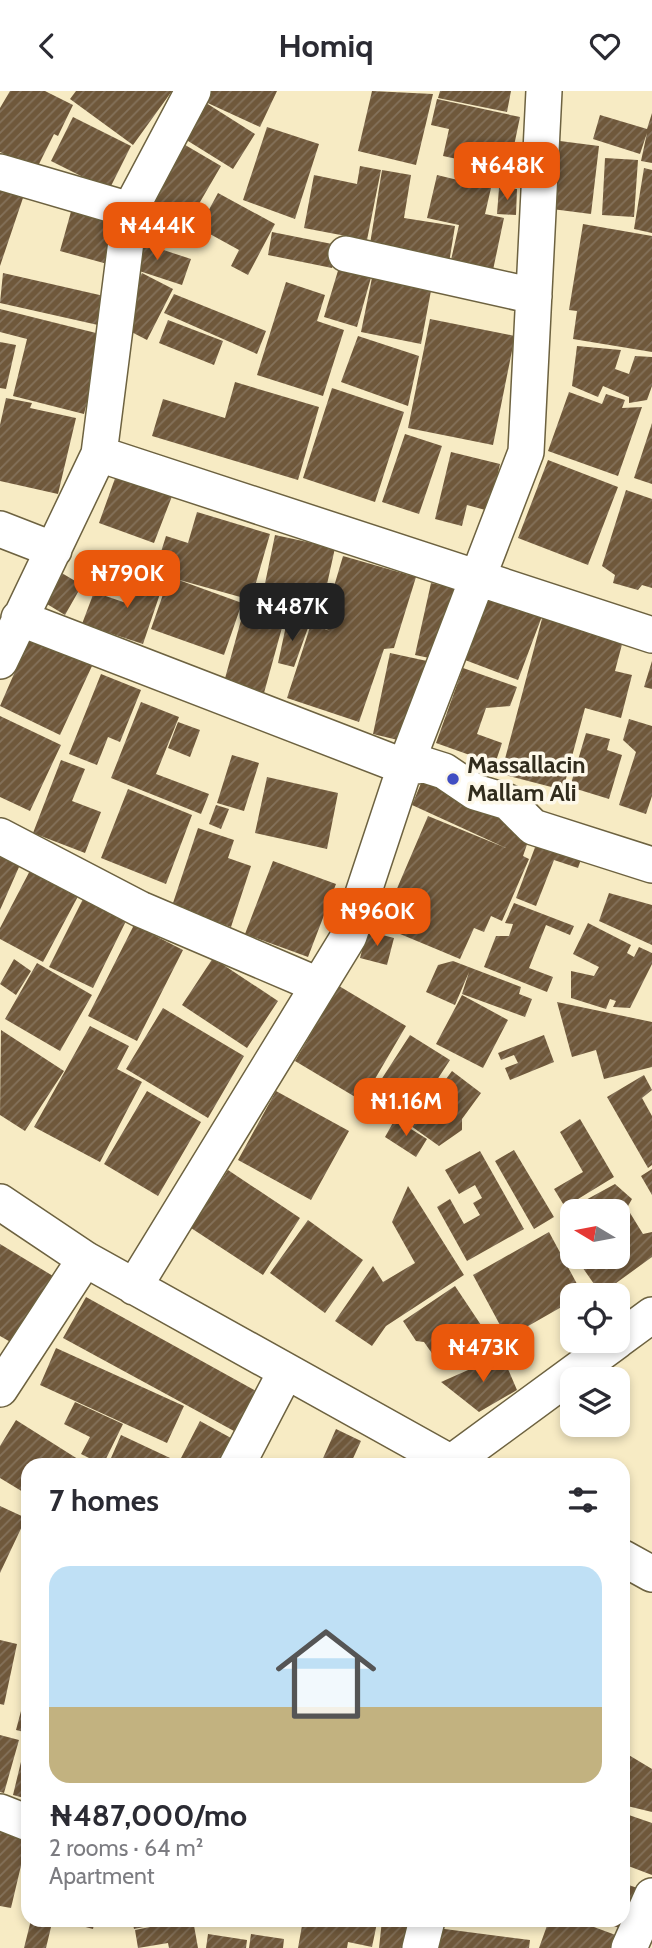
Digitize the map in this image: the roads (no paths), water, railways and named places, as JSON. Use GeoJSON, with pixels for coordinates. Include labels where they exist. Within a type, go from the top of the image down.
{"type":"FeatureCollection","features":[{"type":"Feature","properties":{"kind":"street"},"geometry":{"type":"LineString","coordinates":[[0,661],[99,454],[130,210],[193,91]]}},
{"type":"Feature","properties":{"kind":"street"},"geometry":{"type":"LineString","coordinates":[[134,1287],[349,936],[405,767],[526,452],[544,91]]}},
{"type":"Feature","properties":{"kind":"street"},"geometry":{"type":"LineString","coordinates":[[0,172],[130,210]]}},
{"type":"Feature","properties":{"kind":"street"},"geometry":{"type":"LineString","coordinates":[[346,254],[534,296]]}},
{"type":"Feature","properties":{"kind":"street"},"geometry":{"type":"LineString","coordinates":[[99,454],[652,635]]}},
{"type":"Feature","properties":{"kind":"street"},"geometry":{"type":"LineString","coordinates":[[0,529],[54,550]]}},
{"type":"Feature","properties":{"kind":"street"},"geometry":{"type":"LineString","coordinates":[[19,618],[405,767],[425,765],[443,771],[475,792],[508,801],[533,827],[652,865]]}},
{"type":"Feature","properties":{"kind":"street"},"geometry":{"type":"LineString","coordinates":[[0,836],[140,909],[318,985]]}},
{"type":"Feature","properties":{"kind":"street"},"geometry":{"type":"LineString","coordinates":[[0,1202],[85,1259],[440,1458]]}},
{"type":"Feature","properties":{"kind":"street"},"geometry":{"type":"LineString","coordinates":[[0,1389],[85,1259]]}},
{"type":"Feature","properties":{"kind":"street"},"geometry":{"type":"LineString","coordinates":[[630,1331],[652,1315]]}},
{"type":"Feature","properties":{"kind":"street"},"geometry":{"type":"LineString","coordinates":[[459,1458],[600,1353]]}},
{"type":"Feature","properties":{"kind":"street"},"geometry":{"type":"LineString","coordinates":[[241,1458],[286,1371]]}},
{"type":"Feature","properties":{"kind":"street"},"geometry":{"type":"LineString","coordinates":[[630,1562],[652,1574]]}},
{"type":"Feature","properties":{"kind":"street"},"geometry":{"type":"LineString","coordinates":[[0,1812],[21,1820]]}},
{"type":"Feature","properties":{"kind":"street"},"geometry":{"type":"LineString","coordinates":[[629,1948],[652,1896]]}},
{"type":"Feature","properties":{"kind":"street"},"geometry":{"type":"LineString","coordinates":[[421,1948],[426,1927]]}},
{"type":"Feature","properties":{"kind":"place","name":"Massallacin Mallam Ali"},"geometry":{"type":"Point","coordinates":[453,779]}}]}
